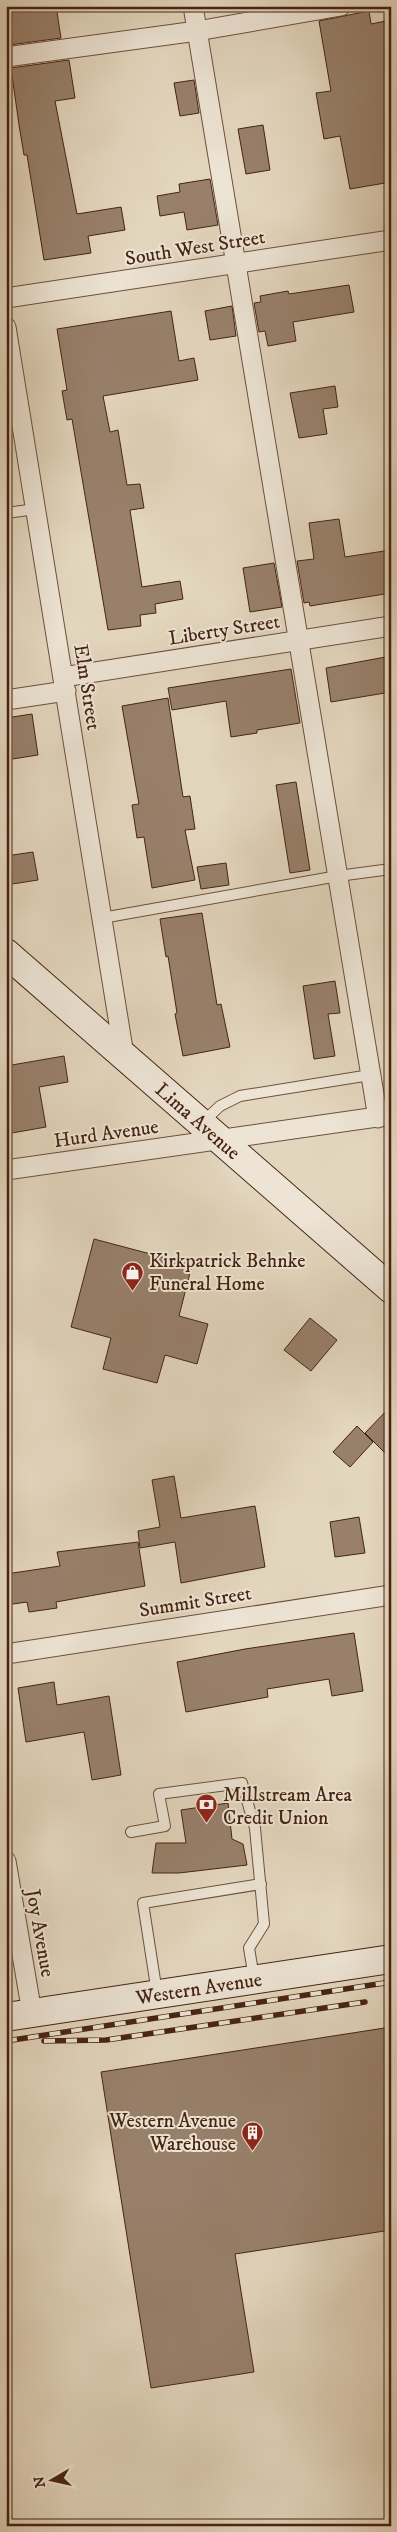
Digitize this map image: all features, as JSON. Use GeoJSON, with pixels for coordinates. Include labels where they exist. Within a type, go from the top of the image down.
{"type":"FeatureCollection","features":[{"type":"Feature","properties":{"kind":"main road","name":"Lima Avenue"},"geometry":{"type":"LineString","coordinates":[[6,953],[391,1289]]}},
{"type":"Feature","properties":{"kind":"main road","name":"Western Avenue"},"geometry":{"type":"LineString","coordinates":[[19,2015],[391,1958]]}},
{"type":"Feature","properties":{"kind":"street"},"geometry":{"type":"LineString","coordinates":[[193,6],[370,1075],[384,1117]]}},
{"type":"Feature","properties":{"kind":"street"},"geometry":{"type":"LineString","coordinates":[[6,58],[197,31],[341,6]]}},
{"type":"Feature","properties":{"kind":"street","name":"South West Street"},"geometry":{"type":"LineString","coordinates":[[6,298],[391,240]]}},
{"type":"Feature","properties":{"kind":"street","name":"Elm Street"},"geometry":{"type":"LineString","coordinates":[[6,327],[124,1055]]}},
{"type":"Feature","properties":{"kind":"street","name":"Liberty Street"},"geometry":{"type":"LineString","coordinates":[[6,700],[65,684],[299,640],[391,626]]}},
{"type":"Feature","properties":{"kind":"street","name":"Hurd Avenue"},"geometry":{"type":"LineString","coordinates":[[6,1170],[211,1130],[384,1117]]}},
{"type":"Feature","properties":{"kind":"street","name":"Summit Street"},"geometry":{"type":"LineString","coordinates":[[6,1654],[391,1595]]}},
{"type":"Feature","properties":{"kind":"street","name":"Joy Avenue"},"geometry":{"type":"LineString","coordinates":[[6,1861],[19,2015]]}},
{"type":"Feature","properties":{"kind":"lane"},"geometry":{"type":"LineString","coordinates":[[6,513],[36,509]]}},
{"type":"Feature","properties":{"kind":"lane"},"geometry":{"type":"LineString","coordinates":[[102,918],[338,876],[391,869]]}},
{"type":"Feature","properties":{"kind":"lane"},"geometry":{"type":"LineString","coordinates":[[211,1130],[220,1106],[240,1096],[370,1075]]}},
{"type":"Feature","properties":{"kind":"lane"},"geometry":{"type":"LineString","coordinates":[[131,1832],[165,1826],[159,1794],[242,1783],[255,1828],[264,1924],[249,1948],[254,1979]]}},
{"type":"Feature","properties":{"kind":"lane"},"geometry":{"type":"LineString","coordinates":[[157,1994],[143,1903],[261,1884]]}},
{"type":"Feature","properties":{"kind":"building"},"geometry":{"type":"Polygon","coordinates":[[[6,6],[56,6],[61,38],[9,45],[6,6]]]}},
{"type":"Feature","properties":{"kind":"building"},"geometry":{"type":"Polygon","coordinates":[[[369,11],[371,24],[391,20],[391,182],[350,189],[340,136],[324,139],[316,93],[331,91],[319,21],[369,11]]]}},
{"type":"Feature","properties":{"kind":"building"},"geometry":{"type":"Polygon","coordinates":[[[69,60],[75,98],[55,101],[77,214],[121,207],[125,230],[88,236],[91,253],[44,260],[27,155],[24,155],[11,68],[69,60]]]}},
{"type":"Feature","properties":{"kind":"building"},"geometry":{"type":"Polygon","coordinates":[[[194,80],[199,113],[180,116],[174,83],[194,80]]]}},
{"type":"Feature","properties":{"kind":"building"},"geometry":{"type":"Polygon","coordinates":[[[263,125],[270,170],[246,174],[238,129],[263,125]]]}},
{"type":"Feature","properties":{"kind":"building"},"geometry":{"type":"Polygon","coordinates":[[[210,179],[218,225],[187,230],[184,212],[160,216],[157,196],[180,192],[179,184],[210,179]]]}},
{"type":"Feature","properties":{"kind":"building"},"geometry":{"type":"Polygon","coordinates":[[[349,285],[354,312],[293,322],[296,341],[268,346],[265,331],[259,332],[254,303],[261,302],[260,296],[288,291],[289,294],[349,285]]]}},
{"type":"Feature","properties":{"kind":"building"},"geometry":{"type":"Polygon","coordinates":[[[232,306],[236,336],[210,340],[205,311],[232,306]]]}},
{"type":"Feature","properties":{"kind":"building"},"geometry":{"type":"Polygon","coordinates":[[[171,311],[179,361],[194,358],[198,380],[103,396],[110,432],[118,430],[127,485],[140,484],[144,508],[130,510],[142,587],[180,581],[183,599],[155,604],[156,613],[140,615],[141,626],[108,630],[72,419],[67,420],[62,391],[67,390],[57,329],[171,311]]]}},
{"type":"Feature","properties":{"kind":"building"},"geometry":{"type":"Polygon","coordinates":[[[335,386],[338,407],[323,409],[327,434],[299,438],[290,393],[335,386]]]}},
{"type":"Feature","properties":{"kind":"building"},"geometry":{"type":"Polygon","coordinates":[[[339,519],[345,557],[391,550],[391,593],[310,606],[309,602],[304,603],[297,561],[314,559],[309,523],[339,519]]]}},
{"type":"Feature","properties":{"kind":"building"},"geometry":{"type":"Polygon","coordinates":[[[274,563],[282,607],[250,612],[243,568],[274,563]]]}},
{"type":"Feature","properties":{"kind":"building"},"geometry":{"type":"Polygon","coordinates":[[[391,656],[391,692],[331,702],[326,668],[391,656]]]}},
{"type":"Feature","properties":{"kind":"building"},"geometry":{"type":"Polygon","coordinates":[[[291,669],[300,723],[257,730],[257,733],[231,737],[226,701],[172,710],[168,688],[291,669]]]}},
{"type":"Feature","properties":{"kind":"building"},"geometry":{"type":"Polygon","coordinates":[[[168,698],[183,797],[190,796],[195,829],[185,830],[195,880],[152,888],[144,837],[137,838],[132,805],[139,804],[122,706],[168,698]]]}},
{"type":"Feature","properties":{"kind":"building"},"geometry":{"type":"Polygon","coordinates":[[[32,714],[38,755],[6,760],[6,718],[32,714]]]}},
{"type":"Feature","properties":{"kind":"building"},"geometry":{"type":"Polygon","coordinates":[[[296,782],[310,870],[290,873],[276,785],[296,782]]]}},
{"type":"Feature","properties":{"kind":"building"},"geometry":{"type":"Polygon","coordinates":[[[33,852],[38,880],[6,885],[6,856],[33,852]]]}},
{"type":"Feature","properties":{"kind":"building"},"geometry":{"type":"Polygon","coordinates":[[[226,863],[229,885],[201,889],[197,867],[226,863]]]}},
{"type":"Feature","properties":{"kind":"building"},"geometry":{"type":"Polygon","coordinates":[[[202,913],[217,1005],[221,1004],[230,1047],[183,1056],[175,1014],[177,1013],[168,956],[166,957],[160,919],[202,913]]]}},
{"type":"Feature","properties":{"kind":"building"},"geometry":{"type":"Polygon","coordinates":[[[335,981],[340,1013],[328,1014],[335,1056],[314,1059],[303,986],[335,981]]]}},
{"type":"Feature","properties":{"kind":"building"},"geometry":{"type":"Polygon","coordinates":[[[64,1056],[68,1082],[39,1087],[46,1127],[12,1133],[6,1098],[6,1066],[64,1056]]]}},
{"type":"Feature","properties":{"kind":"building","name":"Kirkpatrick Behnke Funeral Home"},"geometry":{"type":"Polygon","coordinates":[[[94,1239],[192,1265],[179,1316],[208,1324],[197,1364],[165,1355],[157,1383],[103,1369],[111,1338],[71,1327],[94,1239]]]}},
{"type":"Feature","properties":{"kind":"building"},"geometry":{"type":"Polygon","coordinates":[[[310,1318],[337,1340],[311,1371],[284,1350],[310,1318]]]}},
{"type":"Feature","properties":{"kind":"building"},"geometry":{"type":"Polygon","coordinates":[[[391,1406],[391,1459],[365,1433],[391,1406]]]}},
{"type":"Feature","properties":{"kind":"building"},"geometry":{"type":"Polygon","coordinates":[[[357,1426],[373,1442],[350,1467],[333,1452],[357,1426]]]}},
{"type":"Feature","properties":{"kind":"building"},"geometry":{"type":"Polygon","coordinates":[[[174,1476],[181,1518],[255,1506],[265,1567],[181,1583],[175,1542],[140,1548],[138,1531],[160,1527],[152,1480],[174,1476]]]}},
{"type":"Feature","properties":{"kind":"building"},"geometry":{"type":"Polygon","coordinates":[[[359,1517],[365,1553],[335,1557],[330,1522],[359,1517]]]}},
{"type":"Feature","properties":{"kind":"building"},"geometry":{"type":"Polygon","coordinates":[[[138,1542],[145,1586],[56,1602],[57,1608],[29,1612],[27,1602],[6,1605],[6,1574],[60,1566],[57,1552],[138,1542]]]}},
{"type":"Feature","properties":{"kind":"building"},"geometry":{"type":"Polygon","coordinates":[[[354,1633],[363,1691],[332,1696],[329,1679],[267,1689],[268,1697],[186,1712],[177,1662],[245,1649],[354,1633]]]}},
{"type":"Feature","properties":{"kind":"building"},"geometry":{"type":"Polygon","coordinates":[[[54,1682],[57,1705],[109,1696],[121,1775],[92,1780],[84,1732],[26,1742],[18,1688],[54,1682]]]}},
{"type":"Feature","properties":{"kind":"building","name":"Millstream Area Credit Union"},"geometry":{"type":"Polygon","coordinates":[[[228,1803],[232,1839],[243,1844],[247,1865],[179,1873],[152,1873],[156,1843],[186,1843],[181,1810],[228,1803]]]}},
{"type":"Feature","properties":{"kind":"building","name":"Western Avenue Warehouse"},"geometry":{"type":"Polygon","coordinates":[[[391,2027],[391,2230],[235,2254],[254,2372],[151,2388],[101,2072],[391,2027]]]}},
{"type":"Feature","properties":{"kind":"railway"},"geometry":{"type":"LineString","coordinates":[[6,2041],[391,1982]]}},
{"type":"Feature","properties":{"kind":"railway"},"geometry":{"type":"LineString","coordinates":[[44,2041],[106,2040],[365,2002]]}},
{"type":"Feature","properties":{"kind":"place","name":"Kirkpatrick Behnke Funeral Home"},"geometry":{"type":"Point","coordinates":[133,1291]}},
{"type":"Feature","properties":{"kind":"place","name":"Millstream Area Credit Union"},"geometry":{"type":"Point","coordinates":[207,1824]}},
{"type":"Feature","properties":{"kind":"place","name":"Western Avenue Warehouse"},"geometry":{"type":"Point","coordinates":[252,2151]}}]}
